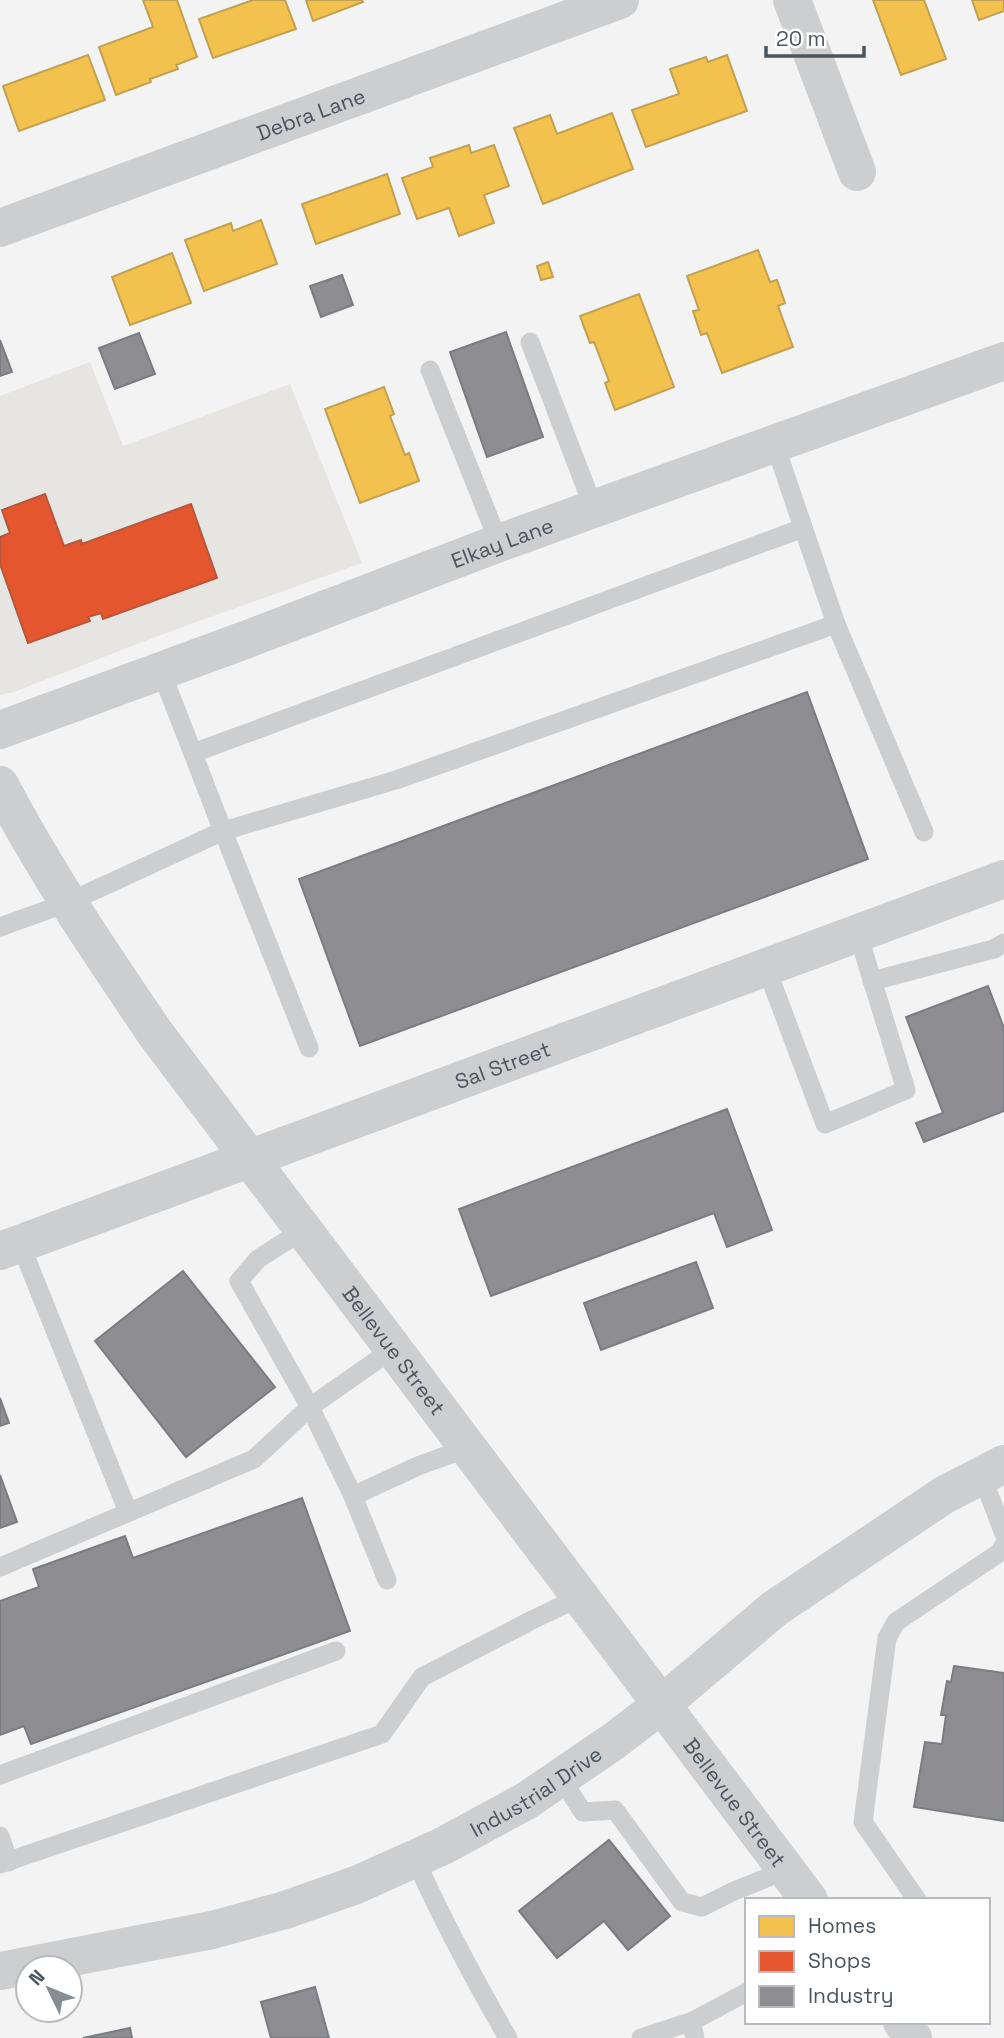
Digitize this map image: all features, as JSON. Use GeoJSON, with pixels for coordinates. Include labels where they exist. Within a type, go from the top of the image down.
{"type":"FeatureCollection","features":[{"type":"Feature","properties":{"kind":"street","name":"Debra Lane"},"geometry":{"type":"LineString","coordinates":[[0,229],[620,0]]}},
{"type":"Feature","properties":{"kind":"street"},"geometry":{"type":"LineString","coordinates":[[792,0],[857,172]]}},
{"type":"Feature","properties":{"kind":"street","name":"Elkay Lane"},"geometry":{"type":"LineString","coordinates":[[0,730],[499,543],[1004,361]]}},
{"type":"Feature","properties":{"kind":"street","name":"Bellevue Street"},"geometry":{"type":"LineString","coordinates":[[0,785],[24,830],[155,1033],[807,1898]]}},
{"type":"Feature","properties":{"kind":"street","name":"Sal Street"},"geometry":{"type":"LineString","coordinates":[[10,1247],[766,967],[1003,886]]}},
{"type":"Feature","properties":{"kind":"street","name":"Industrial Drive"},"geometry":{"type":"LineString","coordinates":[[0,1970],[212,1930],[285,1910],[356,1885],[443,1846],[526,1801],[614,1741],[662,1705],[774,1609],[944,1495],[993,1470]]}},
{"type":"Feature","properties":{"kind":"lane"},"geometry":{"type":"LineString","coordinates":[[530,342],[594,509]]}},
{"type":"Feature","properties":{"kind":"lane"},"geometry":{"type":"LineString","coordinates":[[430,370],[499,543]]}},
{"type":"Feature","properties":{"kind":"lane"},"geometry":{"type":"LineString","coordinates":[[775,445],[836,624],[924,832]]}},
{"type":"Feature","properties":{"kind":"lane"},"geometry":{"type":"LineString","coordinates":[[193,753],[803,528]]}},
{"type":"Feature","properties":{"kind":"lane"},"geometry":{"type":"LineString","coordinates":[[0,927],[69,902],[223,831],[396,780],[836,624]]}},
{"type":"Feature","properties":{"kind":"lane"},"geometry":{"type":"LineString","coordinates":[[161,671],[309,1048]]}},
{"type":"Feature","properties":{"kind":"lane"},"geometry":{"type":"LineString","coordinates":[[766,967],[825,1124],[906,1090],[858,934]]}},
{"type":"Feature","properties":{"kind":"lane"},"geometry":{"type":"LineString","coordinates":[[873,981],[994,949],[1004,943]]}},
{"type":"Feature","properties":{"kind":"lane"},"geometry":{"type":"LineString","coordinates":[[303,1230],[258,1259],[239,1281],[310,1407],[353,1496],[387,1580]]}},
{"type":"Feature","properties":{"kind":"lane"},"geometry":{"type":"LineString","coordinates":[[10,1247],[128,1512]]}},
{"type":"Feature","properties":{"kind":"lane"},"geometry":{"type":"LineString","coordinates":[[0,1567],[254,1459],[310,1407],[393,1349]]}},
{"type":"Feature","properties":{"kind":"lane"},"geometry":{"type":"LineString","coordinates":[[353,1496],[418,1466],[467,1448]]}},
{"type":"Feature","properties":{"kind":"lane"},"geometry":{"type":"LineString","coordinates":[[993,1470],[1004,1534]]}},
{"type":"Feature","properties":{"kind":"lane"},"geometry":{"type":"LineString","coordinates":[[916,1898],[863,1822],[887,1638],[895,1622],[999,1553],[1004,1545]]}},
{"type":"Feature","properties":{"kind":"lane"},"geometry":{"type":"LineString","coordinates":[[0,1836],[4,1863],[382,1734],[422,1677],[580,1597]]}},
{"type":"Feature","properties":{"kind":"lane"},"geometry":{"type":"LineString","coordinates":[[0,1775],[336,1651]]}},
{"type":"Feature","properties":{"kind":"lane"},"geometry":{"type":"LineString","coordinates":[[560,1777],[583,1812],[615,1810],[682,1902],[702,1907],[733,1891],[786,1870]]}},
{"type":"Feature","properties":{"kind":"lane"},"geometry":{"type":"LineString","coordinates":[[415,1858],[453,1940],[508,2038]]}},
{"type":"Feature","properties":{"kind":"lane"},"geometry":{"type":"LineString","coordinates":[[641,2038],[694,2029],[745,1994]]}},
{"type":"Feature","properties":{"kind":"shaded area"},"geometry":{"type":"Polygon","coordinates":[[[90,362],[123,446],[290,384],[362,563],[0,695],[0,396],[90,362]]]}},
{"type":"Feature","properties":{"kind":"building: Homes"},"geometry":{"type":"Polygon","coordinates":[[[143,0],[177,0],[197,57],[176,65],[178,69],[150,79],[151,82],[116,95],[99,47],[153,27],[143,0]]]}},
{"type":"Feature","properties":{"kind":"building: Homes"},"geometry":{"type":"Polygon","coordinates":[[[253,0],[285,0],[296,29],[213,58],[199,19],[253,0]]]}},
{"type":"Feature","properties":{"kind":"building: Homes"},"geometry":{"type":"Polygon","coordinates":[[[306,0],[362,0],[363,2],[313,21],[306,0]]]}},
{"type":"Feature","properties":{"kind":"building: Homes"},"geometry":{"type":"Polygon","coordinates":[[[873,0],[924,0],[946,59],[901,75],[873,0]]]}},
{"type":"Feature","properties":{"kind":"building: Homes"},"geometry":{"type":"Polygon","coordinates":[[[972,0],[1004,0],[1004,11],[979,20],[972,0]]]}},
{"type":"Feature","properties":{"kind":"building: Homes"},"geometry":{"type":"Polygon","coordinates":[[[88,55],[105,100],[19,131],[3,86],[88,55]]]}},
{"type":"Feature","properties":{"kind":"building: Homes"},"geometry":{"type":"Polygon","coordinates":[[[727,55],[747,111],[646,147],[632,110],[679,94],[670,69],[706,57],[708,62],[727,55]]]}},
{"type":"Feature","properties":{"kind":"building: Homes"},"geometry":{"type":"Polygon","coordinates":[[[612,113],[633,169],[543,204],[514,128],[550,115],[557,134],[612,113]]]}},
{"type":"Feature","properties":{"kind":"building: Homes"},"geometry":{"type":"Polygon","coordinates":[[[469,145],[471,153],[494,145],[509,186],[484,195],[494,223],[459,236],[449,208],[417,219],[402,178],[433,167],[430,158],[469,145]]]}},
{"type":"Feature","properties":{"kind":"building: Homes"},"geometry":{"type":"Polygon","coordinates":[[[387,174],[400,214],[316,244],[302,204],[387,174]]]}},
{"type":"Feature","properties":{"kind":"building: Homes"},"geometry":{"type":"Polygon","coordinates":[[[261,220],[277,264],[204,291],[185,240],[231,223],[233,231],[261,220]]]}},
{"type":"Feature","properties":{"kind":"building: Homes"},"geometry":{"type":"Polygon","coordinates":[[[758,250],[770,282],[777,280],[785,303],[778,306],[793,347],[722,373],[707,333],[701,335],[693,311],[699,310],[687,276],[758,250]]]}},
{"type":"Feature","properties":{"kind":"building: Homes"},"geometry":{"type":"Polygon","coordinates":[[[172,253],[191,303],[130,325],[112,277],[172,253]]]}},
{"type":"Feature","properties":{"kind":"building: Homes"},"geometry":{"type":"Polygon","coordinates":[[[548,262],[553,277],[541,280],[537,266],[548,262]]]}},
{"type":"Feature","properties":{"kind":"building: Homes"},"geometry":{"type":"Polygon","coordinates":[[[639,294],[674,387],[615,410],[605,383],[609,381],[594,342],[590,343],[580,316],[639,294]]]}},
{"type":"Feature","properties":{"kind":"building: Homes"},"geometry":{"type":"Polygon","coordinates":[[[384,387],[394,414],[390,416],[405,455],[409,453],[419,481],[360,503],[325,409],[384,387]]]}},
{"type":"Feature","properties":{"kind":"building: Shops"},"geometry":{"type":"Polygon","coordinates":[[[45,494],[64,546],[81,540],[82,544],[191,504],[217,578],[103,619],[101,613],[88,617],[90,621],[28,643],[0,564],[0,537],[10,533],[2,510],[45,494]]]}},
{"type":"Feature","properties":{"kind":"building: Industry"},"geometry":{"type":"Polygon","coordinates":[[[342,275],[353,305],[321,317],[310,286],[342,275]]]}},
{"type":"Feature","properties":{"kind":"building: Industry"},"geometry":{"type":"Polygon","coordinates":[[[506,332],[543,437],[487,457],[450,352],[506,332]]]}},
{"type":"Feature","properties":{"kind":"building: Industry"},"geometry":{"type":"Polygon","coordinates":[[[139,333],[155,374],[115,389],[99,348],[139,333]]]}},
{"type":"Feature","properties":{"kind":"building: Industry"},"geometry":{"type":"Polygon","coordinates":[[[0,340],[12,372],[0,376],[0,340]]]}},
{"type":"Feature","properties":{"kind":"building: Industry"},"geometry":{"type":"Polygon","coordinates":[[[807,692],[868,859],[360,1046],[299,879],[807,692]]]}},
{"type":"Feature","properties":{"kind":"building: Industry"},"geometry":{"type":"Polygon","coordinates":[[[988,986],[1004,1028],[1004,1111],[924,1142],[916,1123],[943,1113],[906,1017],[988,986]]]}},
{"type":"Feature","properties":{"kind":"building: Industry"},"geometry":{"type":"Polygon","coordinates":[[[727,1109],[772,1230],[727,1247],[714,1213],[491,1296],[459,1209],[727,1109]]]}},
{"type":"Feature","properties":{"kind":"building: Industry"},"geometry":{"type":"Polygon","coordinates":[[[696,1262],[713,1308],[601,1350],[584,1303],[696,1262]]]}},
{"type":"Feature","properties":{"kind":"building: Industry"},"geometry":{"type":"Polygon","coordinates":[[[183,1271],[275,1387],[186,1457],[95,1341],[183,1271]]]}},
{"type":"Feature","properties":{"kind":"building: Industry"},"geometry":{"type":"Polygon","coordinates":[[[0,1398],[9,1423],[0,1426],[0,1398]]]}},
{"type":"Feature","properties":{"kind":"building: Industry"},"geometry":{"type":"Polygon","coordinates":[[[0,1475],[17,1522],[0,1528],[0,1475]]]}},
{"type":"Feature","properties":{"kind":"building: Industry"},"geometry":{"type":"Polygon","coordinates":[[[302,1498],[350,1631],[31,1744],[24,1726],[0,1735],[0,1601],[39,1587],[33,1569],[125,1536],[133,1558],[302,1498]]]}},
{"type":"Feature","properties":{"kind":"building: Industry"},"geometry":{"type":"Polygon","coordinates":[[[954,1666],[1004,1673],[1004,1821],[914,1807],[925,1742],[942,1744],[946,1715],[941,1715],[947,1681],[951,1682],[954,1666]]]}},
{"type":"Feature","properties":{"kind":"building: Industry"},"geometry":{"type":"Polygon","coordinates":[[[609,1840],[670,1916],[628,1950],[604,1921],[557,1958],[519,1911],[609,1840]]]}},
{"type":"Feature","properties":{"kind":"building: Industry"},"geometry":{"type":"Polygon","coordinates":[[[315,1987],[329,2038],[271,2038],[261,2002],[315,1987]]]}},
{"type":"Feature","properties":{"kind":"building: Industry"},"geometry":{"type":"Polygon","coordinates":[[[130,2028],[132,2038],[83,2038],[130,2028]]]}}]}
